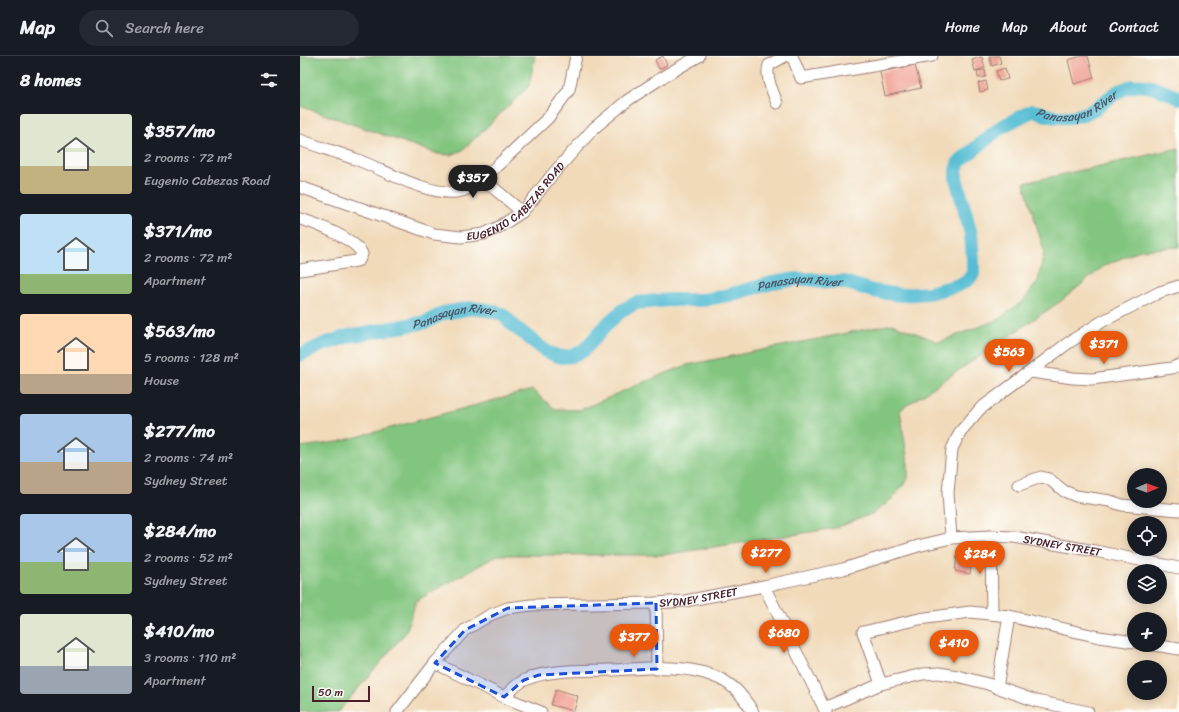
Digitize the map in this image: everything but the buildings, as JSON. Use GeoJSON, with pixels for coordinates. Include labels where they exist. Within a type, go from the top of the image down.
{"type":"FeatureCollection","features":[{"type":"Feature","properties":{"kind":"street"},"geometry":{"type":"LineString","coordinates":[[300,140],[357,160],[434,191],[456,192],[466,190],[483,179],[548,118],[569,90],[576,56]]}},
{"type":"Feature","properties":{"kind":"street","name":"EUGENIO CABEZAS ROAD"},"geometry":{"type":"LineString","coordinates":[[300,187],[434,234],[468,237],[484,234],[499,227],[522,212],[552,175],[594,128],[628,100],[666,74],[699,56]]}},
{"type":"Feature","properties":{"kind":"street"},"geometry":{"type":"LineString","coordinates":[[777,103],[768,75],[768,68],[785,56]]}},
{"type":"Feature","properties":{"kind":"street"},"geometry":{"type":"LineString","coordinates":[[792,56],[801,78],[932,56]]}},
{"type":"Feature","properties":{"kind":"street"},"geometry":{"type":"LineString","coordinates":[[483,179],[522,212]]}},
{"type":"Feature","properties":{"kind":"street"},"geometry":{"type":"LineString","coordinates":[[300,219],[337,234],[357,247],[362,254],[359,260],[356,261],[300,270]]}},
{"type":"Feature","properties":{"kind":"street"},"geometry":{"type":"LineString","coordinates":[[951,538],[948,493],[950,467],[952,449],[960,432],[980,410],[1068,343],[1103,321],[1160,292],[1179,286]]}},
{"type":"Feature","properties":{"kind":"street"},"geometry":{"type":"LineString","coordinates":[[1031,372],[1092,379],[1172,368],[1179,365]]}},
{"type":"Feature","properties":{"kind":"street"},"geometry":{"type":"LineString","coordinates":[[1019,485],[1041,477],[1049,479],[1064,491],[1076,496],[1110,501],[1122,505],[1179,510]]}},
{"type":"Feature","properties":{"kind":"street"},"geometry":{"type":"LineString","coordinates":[[991,536],[992,614]]}},
{"type":"Feature","properties":{"kind":"street","name":"SYDNEY STREET"},"geometry":{"type":"LineString","coordinates":[[396,712],[435,663],[466,630],[490,615],[508,608],[685,601],[843,569],[918,546],[951,538],[991,536],[1014,537],[1095,550],[1179,568]]}},
{"type":"Feature","properties":{"kind":"street"},"geometry":{"type":"LineString","coordinates":[[764,586],[825,710],[881,684],[923,674],[939,673],[957,676],[1036,701],[1088,712]]}},
{"type":"Feature","properties":{"kind":"street"},"geometry":{"type":"LineString","coordinates":[[656,603],[657,669]]}},
{"type":"Feature","properties":{"kind":"street"},"geometry":{"type":"LineString","coordinates":[[881,684],[863,632],[919,619],[970,612],[992,614],[1009,616],[1099,637],[1127,641]]}},
{"type":"Feature","properties":{"kind":"street"},"geometry":{"type":"LineString","coordinates":[[997,688],[1009,616]]}},
{"type":"Feature","properties":{"kind":"street"},"geometry":{"type":"LineString","coordinates":[[1167,647],[1179,649]]}},
{"type":"Feature","properties":{"kind":"street"},"geometry":{"type":"LineString","coordinates":[[435,663],[504,697],[541,712]]}},
{"type":"Feature","properties":{"kind":"street"},"geometry":{"type":"LineString","coordinates":[[504,697],[524,680],[539,675],[566,672],[674,669],[696,671],[713,676],[731,685],[741,694],[753,712]]}},
{"type":"Feature","properties":{"kind":"highlighted area"},"geometry":{"type":"Polygon","coordinates":[[[656,603],[657,669],[539,675],[524,680],[504,697],[435,663],[465,630],[508,608],[656,603]]]}},
{"type":"Feature","properties":{"kind":"green space"},"geometry":{"type":"Polygon","coordinates":[[[300,56],[535,56],[529,86],[463,150],[451,155],[438,154],[300,106],[300,56]]]}},
{"type":"Feature","properties":{"kind":"green space"},"geometry":{"type":"Polygon","coordinates":[[[1179,148],[1179,247],[1140,250],[1104,266],[1061,301],[900,410],[908,464],[908,479],[893,498],[874,513],[836,528],[663,555],[498,555],[416,601],[406,632],[338,712],[300,712],[300,447],[338,442],[532,390],[555,409],[580,410],[687,365],[892,324],[939,342],[999,319],[1024,300],[1038,281],[1044,251],[1024,183],[1179,148]]]}},
{"type":"Feature","properties":{"kind":"waterway","name":"Panasayan River"},"geometry":{"type":"LineString","coordinates":[[300,355],[322,345],[349,336],[426,322],[444,313],[471,308],[488,310],[502,314],[515,327],[547,352],[561,357],[572,356],[583,351],[610,321],[623,310],[636,303],[669,300],[703,300],[729,295],[772,283],[797,279],[844,282],[873,291],[901,295],[929,293],[959,285],[968,280],[973,274],[971,234],[956,178],[956,170],[959,162],[1001,127],[1032,111],[1059,117],[1072,117],[1085,114],[1122,90],[1138,86],[1146,86],[1162,90],[1179,98]]}}]}
